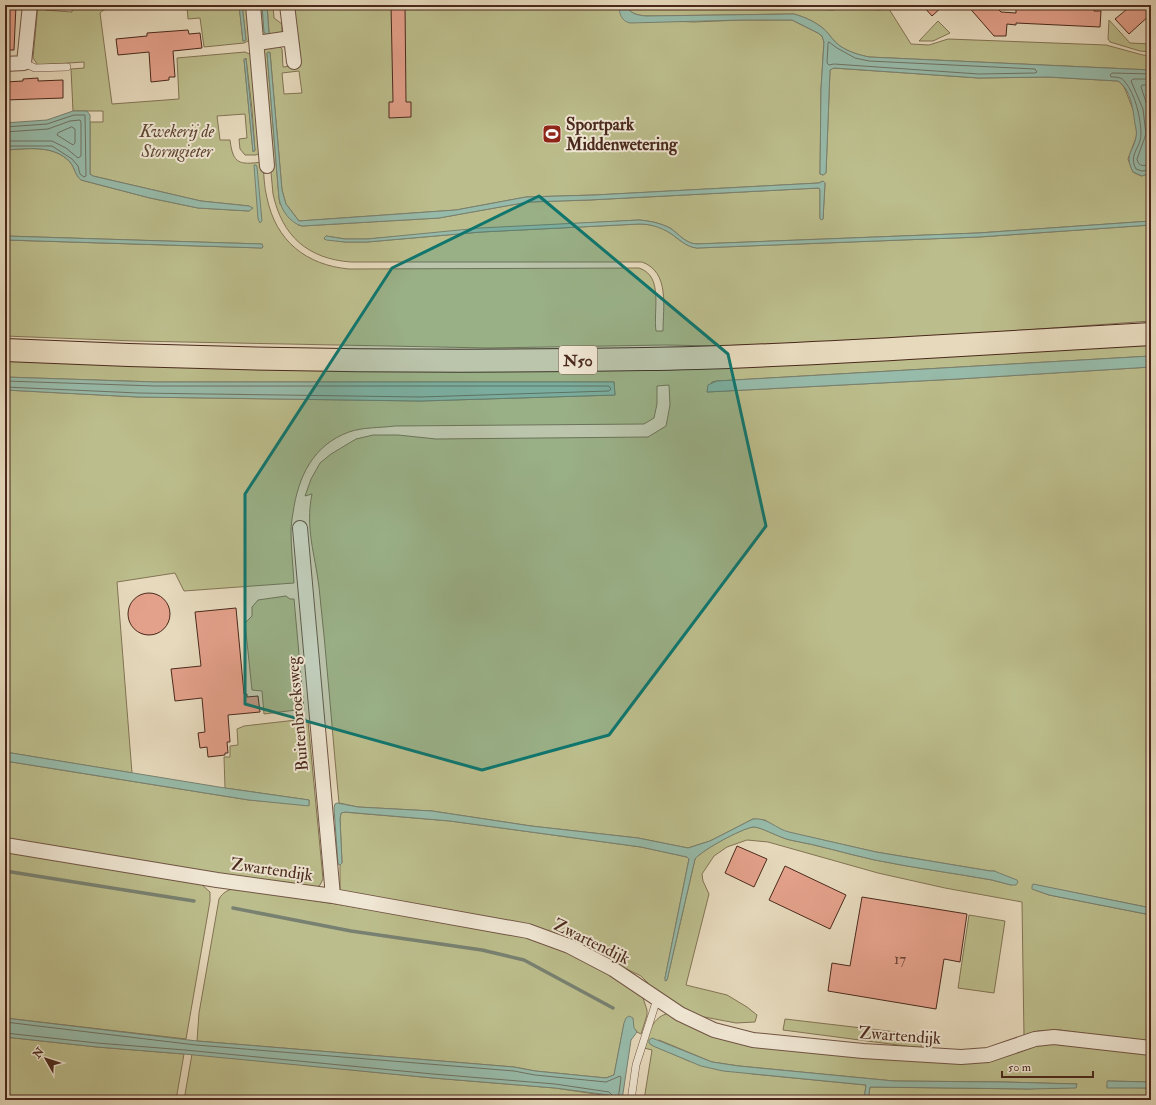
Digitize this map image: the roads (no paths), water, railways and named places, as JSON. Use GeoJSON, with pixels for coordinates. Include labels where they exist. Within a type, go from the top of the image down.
{"type":"FeatureCollection","features":[{"type":"Feature","properties":{"kind":"highway","name":"N50"},"geometry":{"type":"LineString","coordinates":[[5,342],[77,346],[288,352],[469,353],[646,351],[814,346],[1151,326]]}},
{"type":"Feature","properties":{"kind":"highway","name":"N50"},"geometry":{"type":"LineString","coordinates":[[5,350],[84,354],[289,360],[471,361],[647,359],[813,353],[1151,334]]}},
{"type":"Feature","properties":{"kind":"street"},"geometry":{"type":"LineString","coordinates":[[5,64],[24,63],[30,5]]}},
{"type":"Feature","properties":{"kind":"street"},"geometry":{"type":"LineString","coordinates":[[253,5],[267,166]]}},
{"type":"Feature","properties":{"kind":"street"},"geometry":{"type":"LineString","coordinates":[[287,5],[294,62]]}},
{"type":"Feature","properties":{"kind":"street"},"geometry":{"type":"LineString","coordinates":[[257,43],[291,38]]}},
{"type":"Feature","properties":{"kind":"street","name":"Buitenbroeksweg"},"geometry":{"type":"LineString","coordinates":[[300,528],[333,896]]}},
{"type":"Feature","properties":{"kind":"street","name":"Zwartendijk"},"geometry":{"type":"LineString","coordinates":[[5,845],[217,880],[333,896],[528,931],[569,946],[606,965],[680,1014],[714,1030],[753,1040],[863,1051],[961,1057],[988,1055],[1035,1039],[1054,1037],[1151,1048]]}},
{"type":"Feature","properties":{"kind":"lane"},"geometry":{"type":"LineString","coordinates":[[24,63],[34,68],[66,67]]}},
{"type":"Feature","properties":{"kind":"lane"},"geometry":{"type":"LineString","coordinates":[[630,1100],[636,1065],[657,999]]}},
{"type":"Feature","properties":{"kind":"water"},"geometry":{"type":"Polygon","coordinates":[[[239,5],[242,5],[246,40],[244,41],[243,41],[239,5]]]}},
{"type":"Feature","properties":{"kind":"water"},"geometry":{"type":"Polygon","coordinates":[[[262,5],[267,5],[269,33],[267,35],[264,32],[262,5]]]}},
{"type":"Feature","properties":{"kind":"water"},"geometry":{"type":"Polygon","coordinates":[[[618,5],[626,5],[634,14],[646,16],[794,14],[806,18],[818,25],[843,48],[869,57],[1151,70],[1151,173],[1142,176],[1133,172],[1130,166],[1129,157],[1135,142],[1136,129],[1129,94],[1118,81],[1048,77],[979,78],[834,68],[830,70],[826,173],[823,175],[820,174],[821,89],[824,42],[822,36],[792,20],[630,23],[623,19],[618,5]]]}},
{"type":"Feature","properties":{"kind":"water"},"geometry":{"type":"Polygon","coordinates":[[[269,52],[282,190],[286,204],[299,221],[456,210],[526,197],[595,195],[819,183],[823,181],[825,183],[823,219],[820,219],[819,188],[528,202],[439,218],[302,226],[290,219],[282,207],[279,198],[267,53],[269,52]]]}},
{"type":"Feature","properties":{"kind":"water"},"geometry":{"type":"Polygon","coordinates":[[[244,59],[246,59],[255,150],[253,152],[244,59]]]}},
{"type":"Feature","properties":{"kind":"water"},"geometry":{"type":"Polygon","coordinates":[[[73,111],[87,111],[90,115],[90,174],[93,176],[201,201],[249,206],[253,208],[249,211],[198,208],[150,198],[81,180],[77,176],[70,162],[56,152],[39,149],[5,150],[5,123],[47,120],[73,111]]]}},
{"type":"Feature","properties":{"kind":"water"},"geometry":{"type":"Polygon","coordinates":[[[254,165],[257,167],[262,221],[260,223],[258,219],[254,165]]]}},
{"type":"Feature","properties":{"kind":"water"},"geometry":{"type":"Polygon","coordinates":[[[639,220],[655,222],[666,226],[686,241],[693,244],[978,233],[1151,221],[1151,225],[979,237],[697,248],[686,244],[662,229],[651,225],[639,224],[481,232],[367,242],[345,242],[326,240],[324,238],[326,236],[345,239],[367,239],[480,228],[639,220]]]}},
{"type":"Feature","properties":{"kind":"water"},"geometry":{"type":"Polygon","coordinates":[[[5,236],[262,244],[263,247],[5,240],[5,236]]]}},
{"type":"Feature","properties":{"kind":"water"},"geometry":{"type":"Polygon","coordinates":[[[1151,356],[1151,367],[707,392],[708,385],[717,381],[1151,356]]]}},
{"type":"Feature","properties":{"kind":"water"},"geometry":{"type":"Polygon","coordinates":[[[5,377],[155,382],[614,382],[615,395],[420,401],[138,397],[5,390],[5,377]]]}},
{"type":"Feature","properties":{"kind":"water"},"geometry":{"type":"Polygon","coordinates":[[[5,752],[225,788],[309,800],[309,806],[249,800],[5,761],[5,752]]]}},
{"type":"Feature","properties":{"kind":"water"},"geometry":{"type":"Polygon","coordinates":[[[337,803],[358,807],[432,811],[531,826],[638,838],[688,848],[710,841],[753,819],[758,819],[767,821],[789,832],[876,852],[994,871],[1017,880],[1018,882],[1016,885],[1011,885],[992,880],[875,860],[790,840],[753,827],[713,845],[695,859],[667,980],[665,981],[689,859],[687,857],[641,847],[450,821],[345,812],[341,813],[340,819],[342,863],[340,865],[338,864],[334,808],[335,804],[337,803]]]}},
{"type":"Feature","properties":{"kind":"water"},"geometry":{"type":"Polygon","coordinates":[[[1033,884],[1151,908],[1151,915],[1049,895],[1032,889],[1033,884]]]}},
{"type":"Feature","properties":{"kind":"water"},"geometry":{"type":"Polygon","coordinates":[[[629,1016],[633,1018],[634,1028],[637,1032],[631,1040],[622,1100],[608,1100],[609,1095],[555,1088],[97,1047],[5,1037],[5,1018],[197,1041],[514,1067],[535,1071],[606,1078],[614,1075],[624,1023],[626,1018],[629,1016]]]}},
{"type":"Feature","properties":{"kind":"water"},"geometry":{"type":"Polygon","coordinates":[[[652,1038],[712,1062],[739,1066],[894,1081],[1077,1084],[1076,1088],[1030,1089],[870,1087],[868,1100],[864,1100],[866,1085],[723,1071],[701,1066],[653,1046],[649,1043],[649,1040],[652,1038]]]}},
{"type":"Feature","properties":{"kind":"water"},"geometry":{"type":"Polygon","coordinates":[[[1107,1081],[1151,1082],[1151,1088],[1107,1088],[1107,1081]]]}},
{"type":"Feature","properties":{"kind":"waterway"},"geometry":{"type":"LineString","coordinates":[[5,871],[194,901]]}},
{"type":"Feature","properties":{"kind":"waterway"},"geometry":{"type":"LineString","coordinates":[[233,908],[351,931],[482,950],[524,960],[613,1008]]}},
{"type":"Feature","properties":{"kind":"place","name":"Sportpark Middenwetering"},"geometry":{"type":"Point","coordinates":[552,134]}},
{"type":"Feature","properties":{"kind":"park label","name":"Kwekerij de Stormgieter"},"geometry":{"type":"Point","coordinates":[177,141]}}]}
